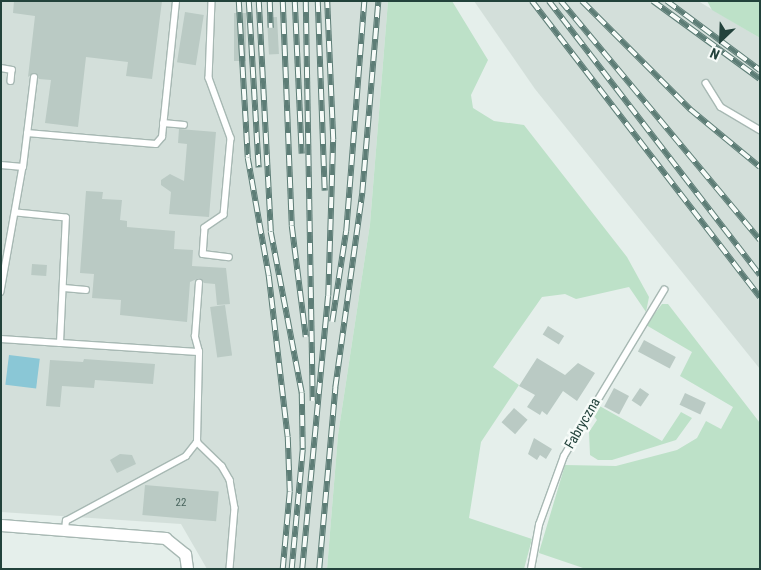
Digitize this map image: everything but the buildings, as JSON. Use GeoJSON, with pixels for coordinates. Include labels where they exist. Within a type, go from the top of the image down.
{"type":"FeatureCollection","features":[{"type":"Feature","properties":{"kind":"street"},"geometry":{"type":"LineString","coordinates":[[1,525],[165,538],[185,554],[187,569]]}},
{"type":"Feature","properties":{"kind":"lane"},"geometry":{"type":"LineString","coordinates":[[27,133],[152,146],[162,136],[176,1]]}},
{"type":"Feature","properties":{"kind":"lane"},"geometry":{"type":"LineString","coordinates":[[212,1],[209,78],[231,138],[224,215],[206,228],[204,254],[229,257]]}},
{"type":"Feature","properties":{"kind":"lane"},"geometry":{"type":"LineString","coordinates":[[1,68],[12,70],[11,82]]}},
{"type":"Feature","properties":{"kind":"lane"},"geometry":{"type":"LineString","coordinates":[[1,292],[17,213],[34,78]]}},
{"type":"Feature","properties":{"kind":"lane"},"geometry":{"type":"LineString","coordinates":[[706,83],[721,107],[760,130]]}},
{"type":"Feature","properties":{"kind":"lane"},"geometry":{"type":"LineString","coordinates":[[163,123],[184,125]]}},
{"type":"Feature","properties":{"kind":"lane"},"geometry":{"type":"LineString","coordinates":[[1,165],[23,167]]}},
{"type":"Feature","properties":{"kind":"lane"},"geometry":{"type":"LineString","coordinates":[[17,213],[66,218],[61,277],[64,288],[60,343]]}},
{"type":"Feature","properties":{"kind":"lane"},"geometry":{"type":"LineString","coordinates":[[65,530],[66,521],[186,456],[197,442],[199,352],[196,337],[199,283]]}},
{"type":"Feature","properties":{"kind":"lane"},"geometry":{"type":"LineString","coordinates":[[64,288],[86,290]]}},
{"type":"Feature","properties":{"kind":"lane","name":"Fabryczna"},"geometry":{"type":"LineString","coordinates":[[531,569],[539,525],[564,456],[664,290]]}},
{"type":"Feature","properties":{"kind":"lane"},"geometry":{"type":"LineString","coordinates":[[1,338],[199,352]]}},
{"type":"Feature","properties":{"kind":"lane"},"geometry":{"type":"LineString","coordinates":[[197,442],[222,466],[230,480],[235,508],[230,569]]}},
{"type":"Feature","properties":{"kind":"shaded area"},"geometry":{"type":"Polygon","coordinates":[[[1,1],[388,1],[370,224],[338,435],[327,569],[207,569],[181,524],[1,512],[1,1]]]}},
{"type":"Feature","properties":{"kind":"shaded area"},"geometry":{"type":"Polygon","coordinates":[[[474,1],[698,1],[760,38],[760,369],[535,89],[474,1]]]}},
{"type":"Feature","properties":{"kind":"green space"},"geometry":{"type":"Polygon","coordinates":[[[388,1],[452,1],[488,60],[471,95],[473,108],[494,121],[524,125],[627,257],[649,297],[646,312],[629,287],[576,299],[565,294],[542,297],[493,367],[519,385],[481,442],[469,518],[532,539],[524,569],[327,569],[338,435],[370,224],[388,1]]]}},
{"type":"Feature","properties":{"kind":"green space"},"geometry":{"type":"Polygon","coordinates":[[[707,1],[760,1],[760,38],[712,10],[707,1]]]}},
{"type":"Feature","properties":{"kind":"green space"},"geometry":{"type":"Polygon","coordinates":[[[662,304],[668,304],[760,423],[760,569],[586,569],[539,553],[534,569],[565,465],[616,466],[677,450],[697,438],[706,421],[721,429],[733,407],[680,376],[692,352],[646,325],[662,304]]]}},
{"type":"Feature","properties":{"kind":"green space"},"geometry":{"type":"Polygon","coordinates":[[[596,404],[662,441],[681,412],[692,418],[676,440],[612,460],[598,460],[590,455],[589,432],[597,420],[592,413],[596,404]]]}},
{"type":"Feature","properties":{"kind":"water"},"geometry":{"type":"Polygon","coordinates":[[[9,355],[40,359],[36,389],[5,385],[9,355]]]}},
{"type":"Feature","properties":{"kind":"railway"},"geometry":{"type":"LineString","coordinates":[[239,1],[248,158],[269,276],[288,437],[290,492],[283,569]]}},
{"type":"Feature","properties":{"kind":"railway"},"geometry":{"type":"LineString","coordinates":[[249,1],[259,168]]}},
{"type":"Feature","properties":{"kind":"railway"},"geometry":{"type":"LineString","coordinates":[[259,1],[271,232],[302,393],[303,450],[292,569]]}},
{"type":"Feature","properties":{"kind":"railway"},"geometry":{"type":"LineString","coordinates":[[270,1],[271,28]]}},
{"type":"Feature","properties":{"kind":"railway"},"geometry":{"type":"LineString","coordinates":[[283,1],[292,226],[306,337]]}},
{"type":"Feature","properties":{"kind":"railway"},"geometry":{"type":"LineString","coordinates":[[295,1],[302,154]]}},
{"type":"Feature","properties":{"kind":"railway"},"geometry":{"type":"LineString","coordinates":[[306,1],[313,401]]}},
{"type":"Feature","properties":{"kind":"railway"},"geometry":{"type":"LineString","coordinates":[[318,1],[325,191]]}},
{"type":"Feature","properties":{"kind":"railway"},"geometry":{"type":"LineString","coordinates":[[302,569],[328,296],[333,140],[327,1]]}},
{"type":"Feature","properties":{"kind":"railway"},"geometry":{"type":"LineString","coordinates":[[332,322],[346,231],[364,1]]}},
{"type":"Feature","properties":{"kind":"railway"},"geometry":{"type":"LineString","coordinates":[[319,569],[335,388],[362,193],[378,1]]}},
{"type":"Feature","properties":{"kind":"railway"},"geometry":{"type":"LineString","coordinates":[[532,1],[760,297]]}},
{"type":"Feature","properties":{"kind":"railway"},"geometry":{"type":"LineString","coordinates":[[549,1],[760,275]]}},
{"type":"Feature","properties":{"kind":"railway"},"geometry":{"type":"LineString","coordinates":[[561,1],[760,240]]}},
{"type":"Feature","properties":{"kind":"railway"},"geometry":{"type":"LineString","coordinates":[[582,1],[690,109],[760,167]]}},
{"type":"Feature","properties":{"kind":"railway"},"geometry":{"type":"LineString","coordinates":[[653,1],[760,79]]}},
{"type":"Feature","properties":{"kind":"railway"},"geometry":{"type":"LineString","coordinates":[[667,1],[760,70]]}}]}
